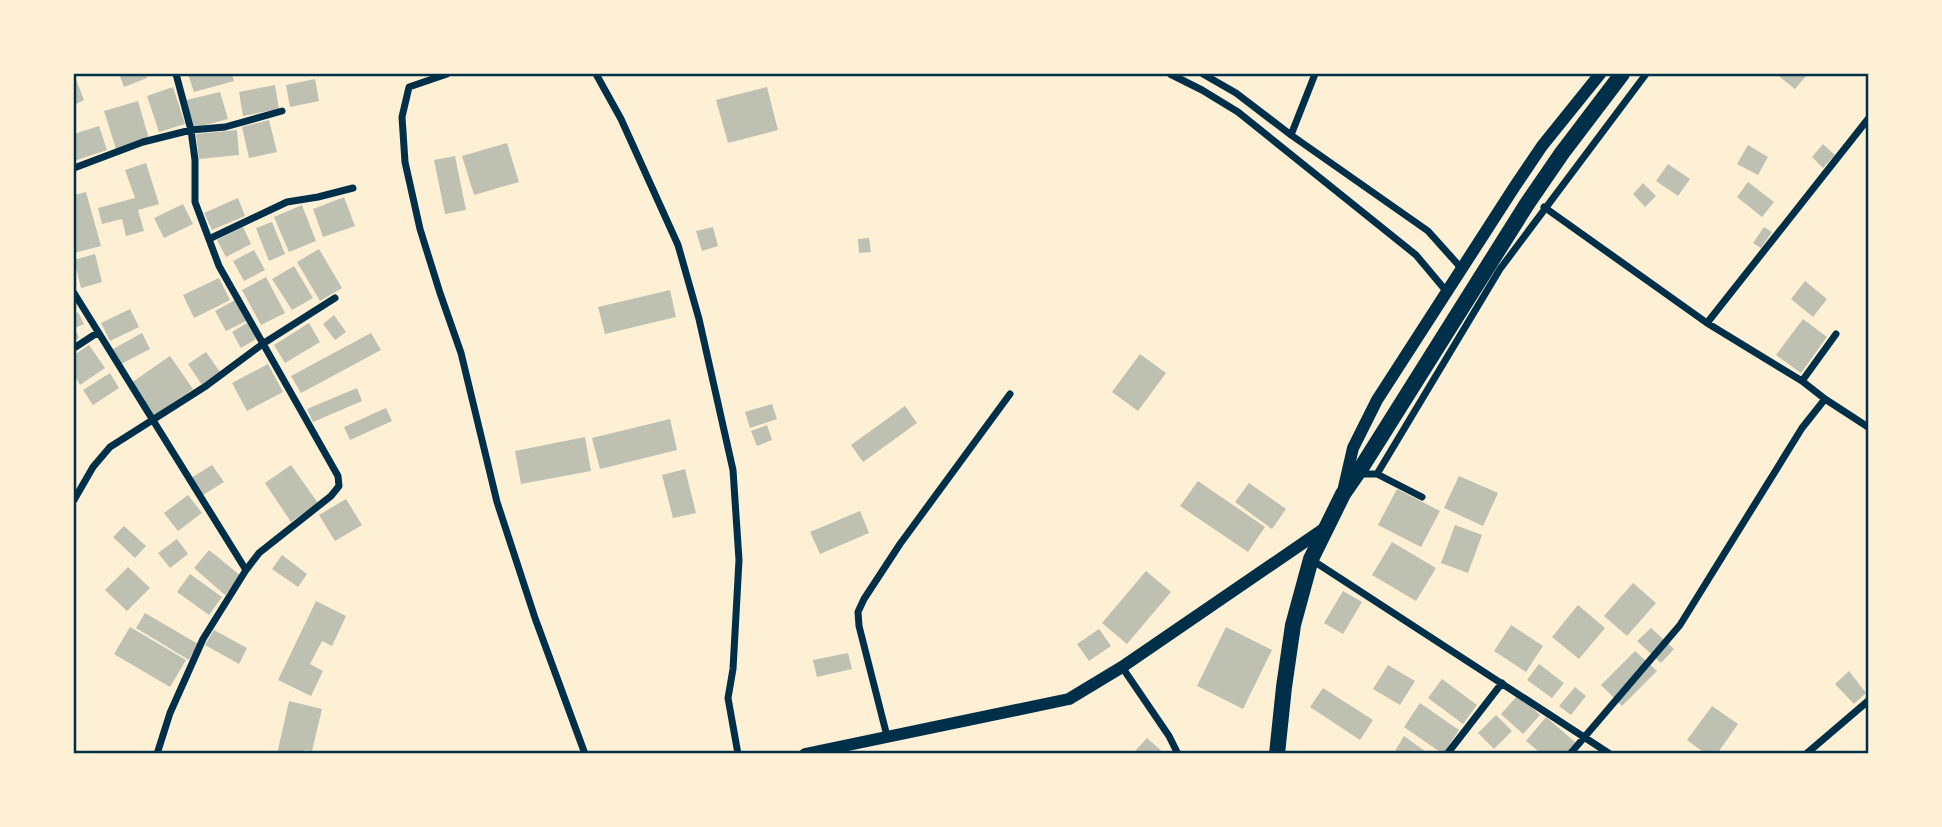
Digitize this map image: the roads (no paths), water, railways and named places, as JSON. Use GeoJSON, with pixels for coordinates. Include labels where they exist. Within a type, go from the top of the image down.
{"type":"FeatureCollection","features":[{"type":"Feature","properties":{"kind":"main road"},"geometry":{"type":"LineString","coordinates":[[1278,754],[1293,625],[1311,559],[1326,527],[1343,494],[1366,471],[1527,204],[1622,74]]}},
{"type":"Feature","properties":{"kind":"street"},"geometry":{"type":"LineString","coordinates":[[158,754],[170,713],[203,639],[246,570],[259,554],[331,496],[339,486],[338,476],[219,266],[195,202],[195,160],[191,130],[176,74]]}},
{"type":"Feature","properties":{"kind":"street"},"geometry":{"type":"LineString","coordinates":[[447,74],[409,87],[402,117],[405,162],[420,229],[461,352],[497,502],[535,618],[585,754]]}},
{"type":"Feature","properties":{"kind":"street"},"geometry":{"type":"LineString","coordinates":[[596,74],[621,119],[678,245],[699,319],[733,470],[739,560],[733,669],[728,698],[738,754]]}},
{"type":"Feature","properties":{"kind":"street"},"geometry":{"type":"LineString","coordinates":[[1170,74],[1202,90],[1246,119],[1416,255],[1447,292]]}},
{"type":"Feature","properties":{"kind":"street"},"geometry":{"type":"LineString","coordinates":[[1203,74],[1236,93],[1291,135],[1379,195],[1428,232],[1462,268]]}},
{"type":"Feature","properties":{"kind":"street"},"geometry":{"type":"LineString","coordinates":[[1291,135],[1315,74]]}},
{"type":"Feature","properties":{"kind":"street"},"geometry":{"type":"LineString","coordinates":[[1343,494],[1353,448],[1377,400],[1542,146],[1600,74]]}},
{"type":"Feature","properties":{"kind":"street"},"geometry":{"type":"LineString","coordinates":[[1422,497],[1366,471],[1500,269],[1646,74]]}},
{"type":"Feature","properties":{"kind":"street"},"geometry":{"type":"LineString","coordinates":[[74,168],[143,142],[191,130],[225,127],[282,111]]}},
{"type":"Feature","properties":{"kind":"street"},"geometry":{"type":"LineString","coordinates":[[1707,323],[1868,119]]}},
{"type":"Feature","properties":{"kind":"street"},"geometry":{"type":"LineString","coordinates":[[209,239],[287,202],[353,188]]}},
{"type":"Feature","properties":{"kind":"street"},"geometry":{"type":"LineString","coordinates":[[1544,208],[1707,323],[1802,381],[1868,427]]}},
{"type":"Feature","properties":{"kind":"street"},"geometry":{"type":"LineString","coordinates":[[74,293],[246,570]]}},
{"type":"Feature","properties":{"kind":"street"},"geometry":{"type":"LineString","coordinates":[[74,500],[93,467],[110,447],[206,386],[264,343],[335,298]]}},
{"type":"Feature","properties":{"kind":"street"},"geometry":{"type":"LineString","coordinates":[[74,348],[97,333]]}},
{"type":"Feature","properties":{"kind":"street"},"geometry":{"type":"LineString","coordinates":[[1802,381],[1836,334]]}},
{"type":"Feature","properties":{"kind":"street"},"geometry":{"type":"LineString","coordinates":[[887,736],[859,626],[858,612],[900,544],[1010,394]]}},
{"type":"Feature","properties":{"kind":"street"},"geometry":{"type":"LineString","coordinates":[[1570,754],[1680,625],[1802,428],[1825,399]]}},
{"type":"Feature","properties":{"kind":"street"},"geometry":{"type":"LineString","coordinates":[[805,754],[1069,699],[1122,667],[1326,527]]}},
{"type":"Feature","properties":{"kind":"street"},"geometry":{"type":"LineString","coordinates":[[1311,559],[1610,754]]}},
{"type":"Feature","properties":{"kind":"street"},"geometry":{"type":"LineString","coordinates":[[1122,667],[1169,736],[1178,754]]}},
{"type":"Feature","properties":{"kind":"street"},"geometry":{"type":"LineString","coordinates":[[1447,754],[1502,683]]}},
{"type":"Feature","properties":{"kind":"street"},"geometry":{"type":"LineString","coordinates":[[1806,754],[1868,701]]}}]}
